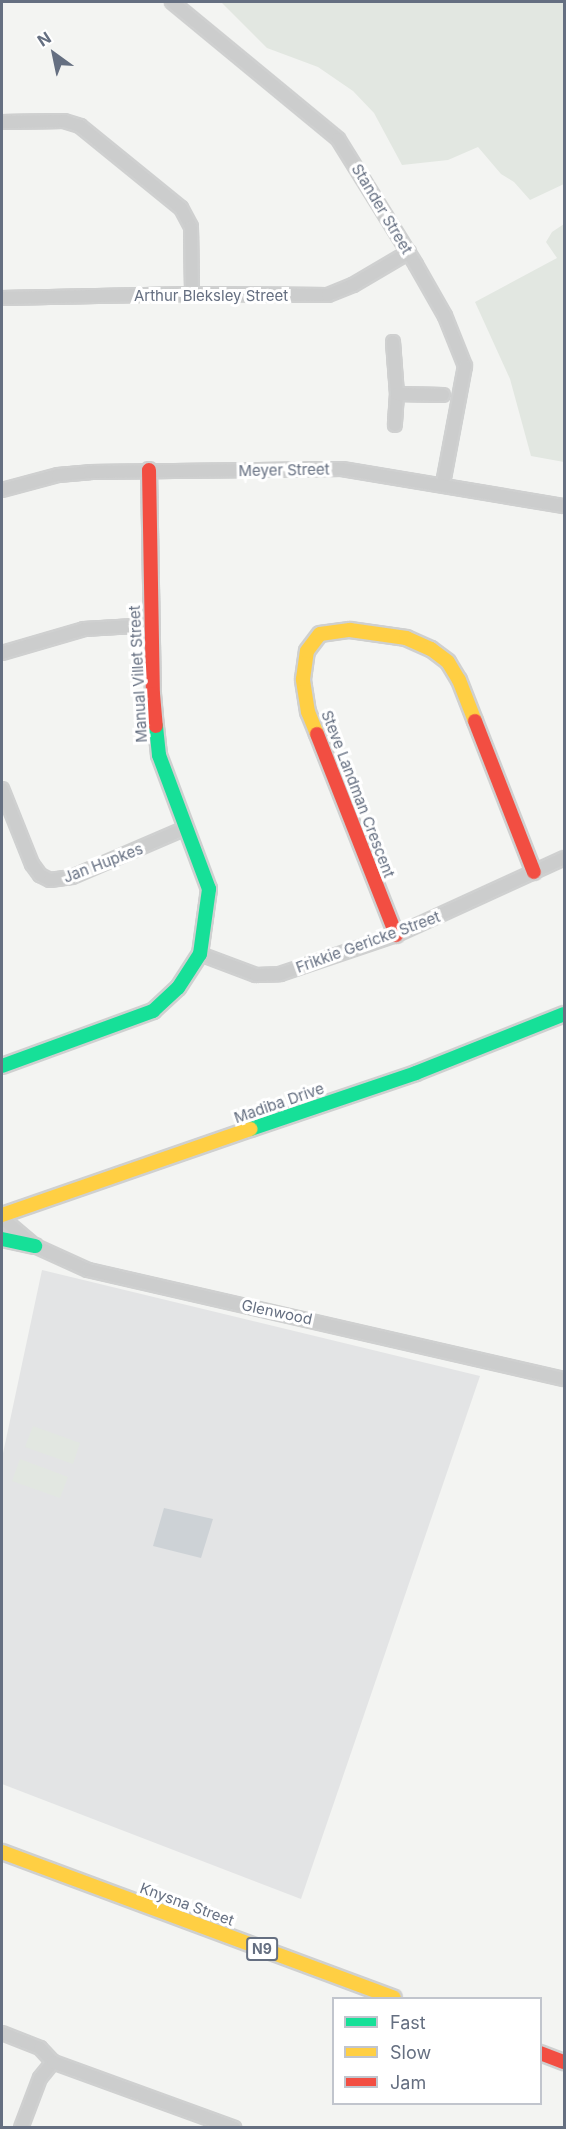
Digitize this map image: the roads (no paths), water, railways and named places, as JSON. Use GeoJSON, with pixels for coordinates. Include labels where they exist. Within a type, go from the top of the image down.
{"type":"FeatureCollection","features":[{"type":"Feature","properties":{"kind":"main road","name":"Manual Villet Street"},"geometry":{"type":"LineString","coordinates":[[2,1066],[153,1011],[173,994],[200,954],[209,889],[204,870],[159,754],[153,693],[149,470]]}},
{"type":"Feature","properties":{"kind":"main road","name":"Steve Landman Crescent"},"geometry":{"type":"LineString","coordinates":[[396,935],[308,712],[303,679],[307,651],[320,634],[350,630],[406,638],[431,650],[448,662],[459,680],[534,872]]}},
{"type":"Feature","properties":{"kind":"main road","name":"Madiba Drive"},"geometry":{"type":"LineString","coordinates":[[2,1217],[456,1059],[564,1014]]}},
{"type":"Feature","properties":{"kind":"main road"},"geometry":{"type":"LineString","coordinates":[[2,1239],[34,1246]]}},
{"type":"Feature","properties":{"kind":"main road","name":"Knysna Street"},"geometry":{"type":"LineString","coordinates":[[2,1852],[391,1997]]}},
{"type":"Feature","properties":{"kind":"main road"},"geometry":{"type":"LineString","coordinates":[[542,2054],[564,2062]]}},
{"type":"Feature","properties":{"kind":"street","name":"Stander Street"},"geometry":{"type":"LineString","coordinates":[[172,2],[338,139],[409,252],[445,316],[465,366],[443,484]]}},
{"type":"Feature","properties":{"kind":"street"},"geometry":{"type":"LineString","coordinates":[[2,122],[64,121],[80,126],[181,208],[191,227],[192,294]]}},
{"type":"Feature","properties":{"kind":"street","name":"Arthur Bleksley Street"},"geometry":{"type":"LineString","coordinates":[[2,298],[192,294],[328,295],[353,285],[409,252]]}},
{"type":"Feature","properties":{"kind":"street"},"geometry":{"type":"LineString","coordinates":[[393,342],[397,394],[395,424]]}},
{"type":"Feature","properties":{"kind":"street"},"geometry":{"type":"LineString","coordinates":[[397,394],[443,395]]}},
{"type":"Feature","properties":{"kind":"street","name":"Meyer Street"},"geometry":{"type":"LineString","coordinates":[[2,490],[57,475],[149,470],[342,469],[443,484],[564,506]]}},
{"type":"Feature","properties":{"kind":"street"},"geometry":{"type":"LineString","coordinates":[[2,653],[84,629],[151,625]]}},
{"type":"Feature","properties":{"kind":"street","name":"Jan Hupkes"},"geometry":{"type":"LineString","coordinates":[[2,789],[32,864],[40,875],[50,880],[72,877],[186,828]]}},
{"type":"Feature","properties":{"kind":"street","name":"Frikkie Gericke Street"},"geometry":{"type":"LineString","coordinates":[[200,954],[240,970],[269,976],[396,935],[564,858]]}},
{"type":"Feature","properties":{"kind":"street","name":"Glenwood"},"geometry":{"type":"LineString","coordinates":[[2,1217],[34,1246],[79,1267],[138,1283],[394,1338],[564,1379]]}},
{"type":"Feature","properties":{"kind":"street"},"geometry":{"type":"LineString","coordinates":[[2,2032],[40,2048],[53,2061],[234,2127]]}},
{"type":"Feature","properties":{"kind":"street"},"geometry":{"type":"LineString","coordinates":[[21,2127],[40,2078],[53,2061]]}}]}
